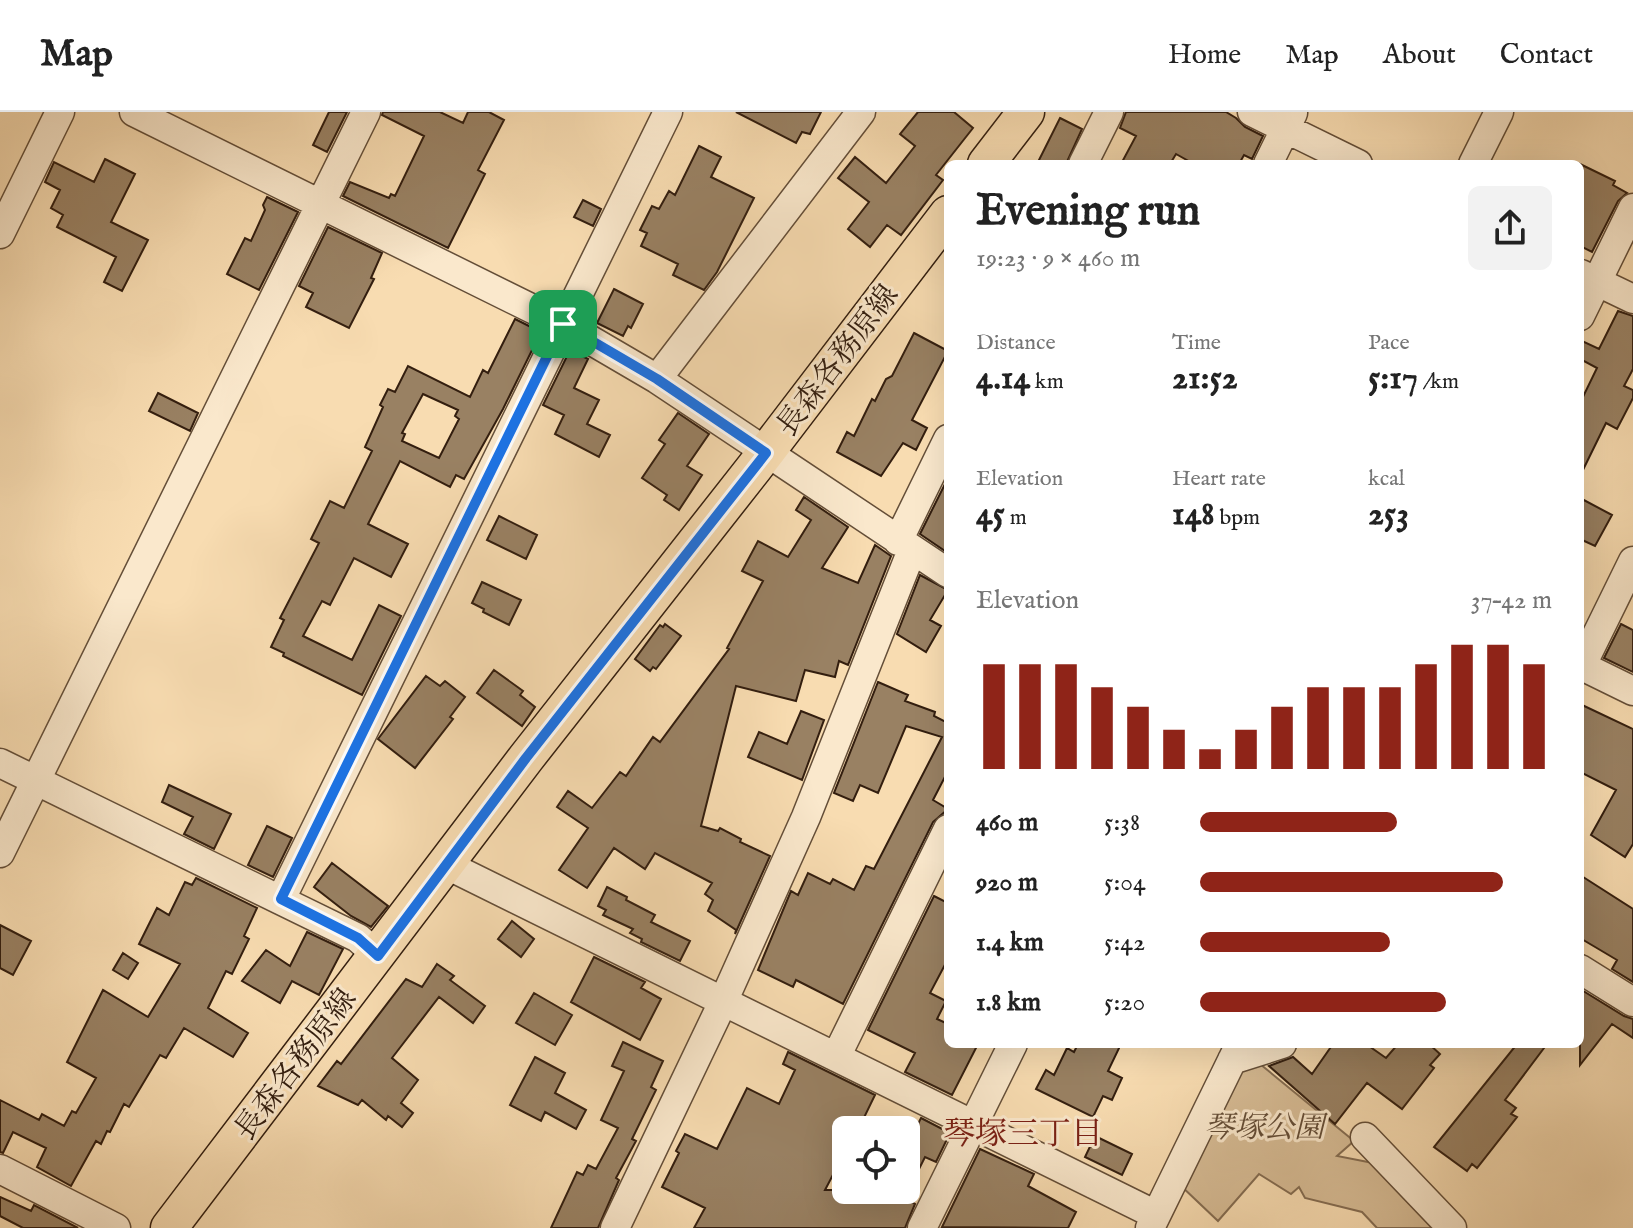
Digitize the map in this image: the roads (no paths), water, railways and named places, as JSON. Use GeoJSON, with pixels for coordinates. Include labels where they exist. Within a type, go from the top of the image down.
{"type":"FeatureCollection","features":[{"type":"Feature","properties":{"kind":"main road"},"geometry":{"type":"LineString","coordinates":[[989,160],[1026,112]]}},
{"type":"Feature","properties":{"kind":"main road","name":"長森各務原線"},"geometry":{"type":"LineString","coordinates":[[169,1228],[526,758],[766,453],[944,219]]}},
{"type":"Feature","properties":{"kind":"street"},"geometry":{"type":"LineString","coordinates":[[0,234],[60,112]]}},
{"type":"Feature","properties":{"kind":"street"},"geometry":{"type":"LineString","coordinates":[[134,112],[563,324],[657,379],[944,570]]}},
{"type":"Feature","properties":{"kind":"street"},"geometry":{"type":"LineString","coordinates":[[0,853],[366,112]]}},
{"type":"Feature","properties":{"kind":"street"},"geometry":{"type":"LineString","coordinates":[[281,899],[668,112]]}},
{"type":"Feature","properties":{"kind":"street"},"geometry":{"type":"LineString","coordinates":[[657,379],[861,112]]}},
{"type":"Feature","properties":{"kind":"street"},"geometry":{"type":"LineString","coordinates":[[1085,160],[1109,112]]}},
{"type":"Feature","properties":{"kind":"street"},"geometry":{"type":"LineString","coordinates":[[1252,112],[1290,120],[1352,160]]}},
{"type":"Feature","properties":{"kind":"street"},"geometry":{"type":"LineString","coordinates":[[1475,160],[1499,112]]}},
{"type":"Feature","properties":{"kind":"street"},"geometry":{"type":"LineString","coordinates":[[1270,160],[1290,120]]}},
{"type":"Feature","properties":{"kind":"street"},"geometry":{"type":"LineString","coordinates":[[1633,208],[1588,277],[1633,299]]}},
{"type":"Feature","properties":{"kind":"street"},"geometry":{"type":"LineString","coordinates":[[615,1228],[723,1002],[806,817],[905,546],[944,449]]}},
{"type":"Feature","properties":{"kind":"street"},"geometry":{"type":"LineString","coordinates":[[1584,662],[1633,561]]}},
{"type":"Feature","properties":{"kind":"street"},"geometry":{"type":"LineString","coordinates":[[1584,669],[1633,691]]}},
{"type":"Feature","properties":{"kind":"street"},"geometry":{"type":"LineString","coordinates":[[0,763],[358,938],[378,956]]}},
{"type":"Feature","properties":{"kind":"street"},"geometry":{"type":"LineString","coordinates":[[836,1057],[944,837]]}},
{"type":"Feature","properties":{"kind":"street"},"geometry":{"type":"LineString","coordinates":[[447,865],[973,1124],[1153,1222],[1236,1052],[1259,1048]]}},
{"type":"Feature","properties":{"kind":"street"},"geometry":{"type":"LineString","coordinates":[[1584,971],[1633,1002]]}},
{"type":"Feature","properties":{"kind":"street"},"geometry":{"type":"LineString","coordinates":[[922,1228],[1011,1048]]}},
{"type":"Feature","properties":{"kind":"street"},"geometry":{"type":"LineString","coordinates":[[1365,1137],[1452,1228]]}},
{"type":"Feature","properties":{"kind":"street"},"geometry":{"type":"LineString","coordinates":[[0,1169],[116,1228]]}},
{"type":"Feature","properties":{"kind":"district","name":"琴塚三丁目"},"geometry":{"type":"Point","coordinates":[1023,1133]}},
{"type":"Feature","properties":{"kind":"park label","name":"琴塚公園"},"geometry":{"type":"Point","coordinates":[1264,1127]}}]}
